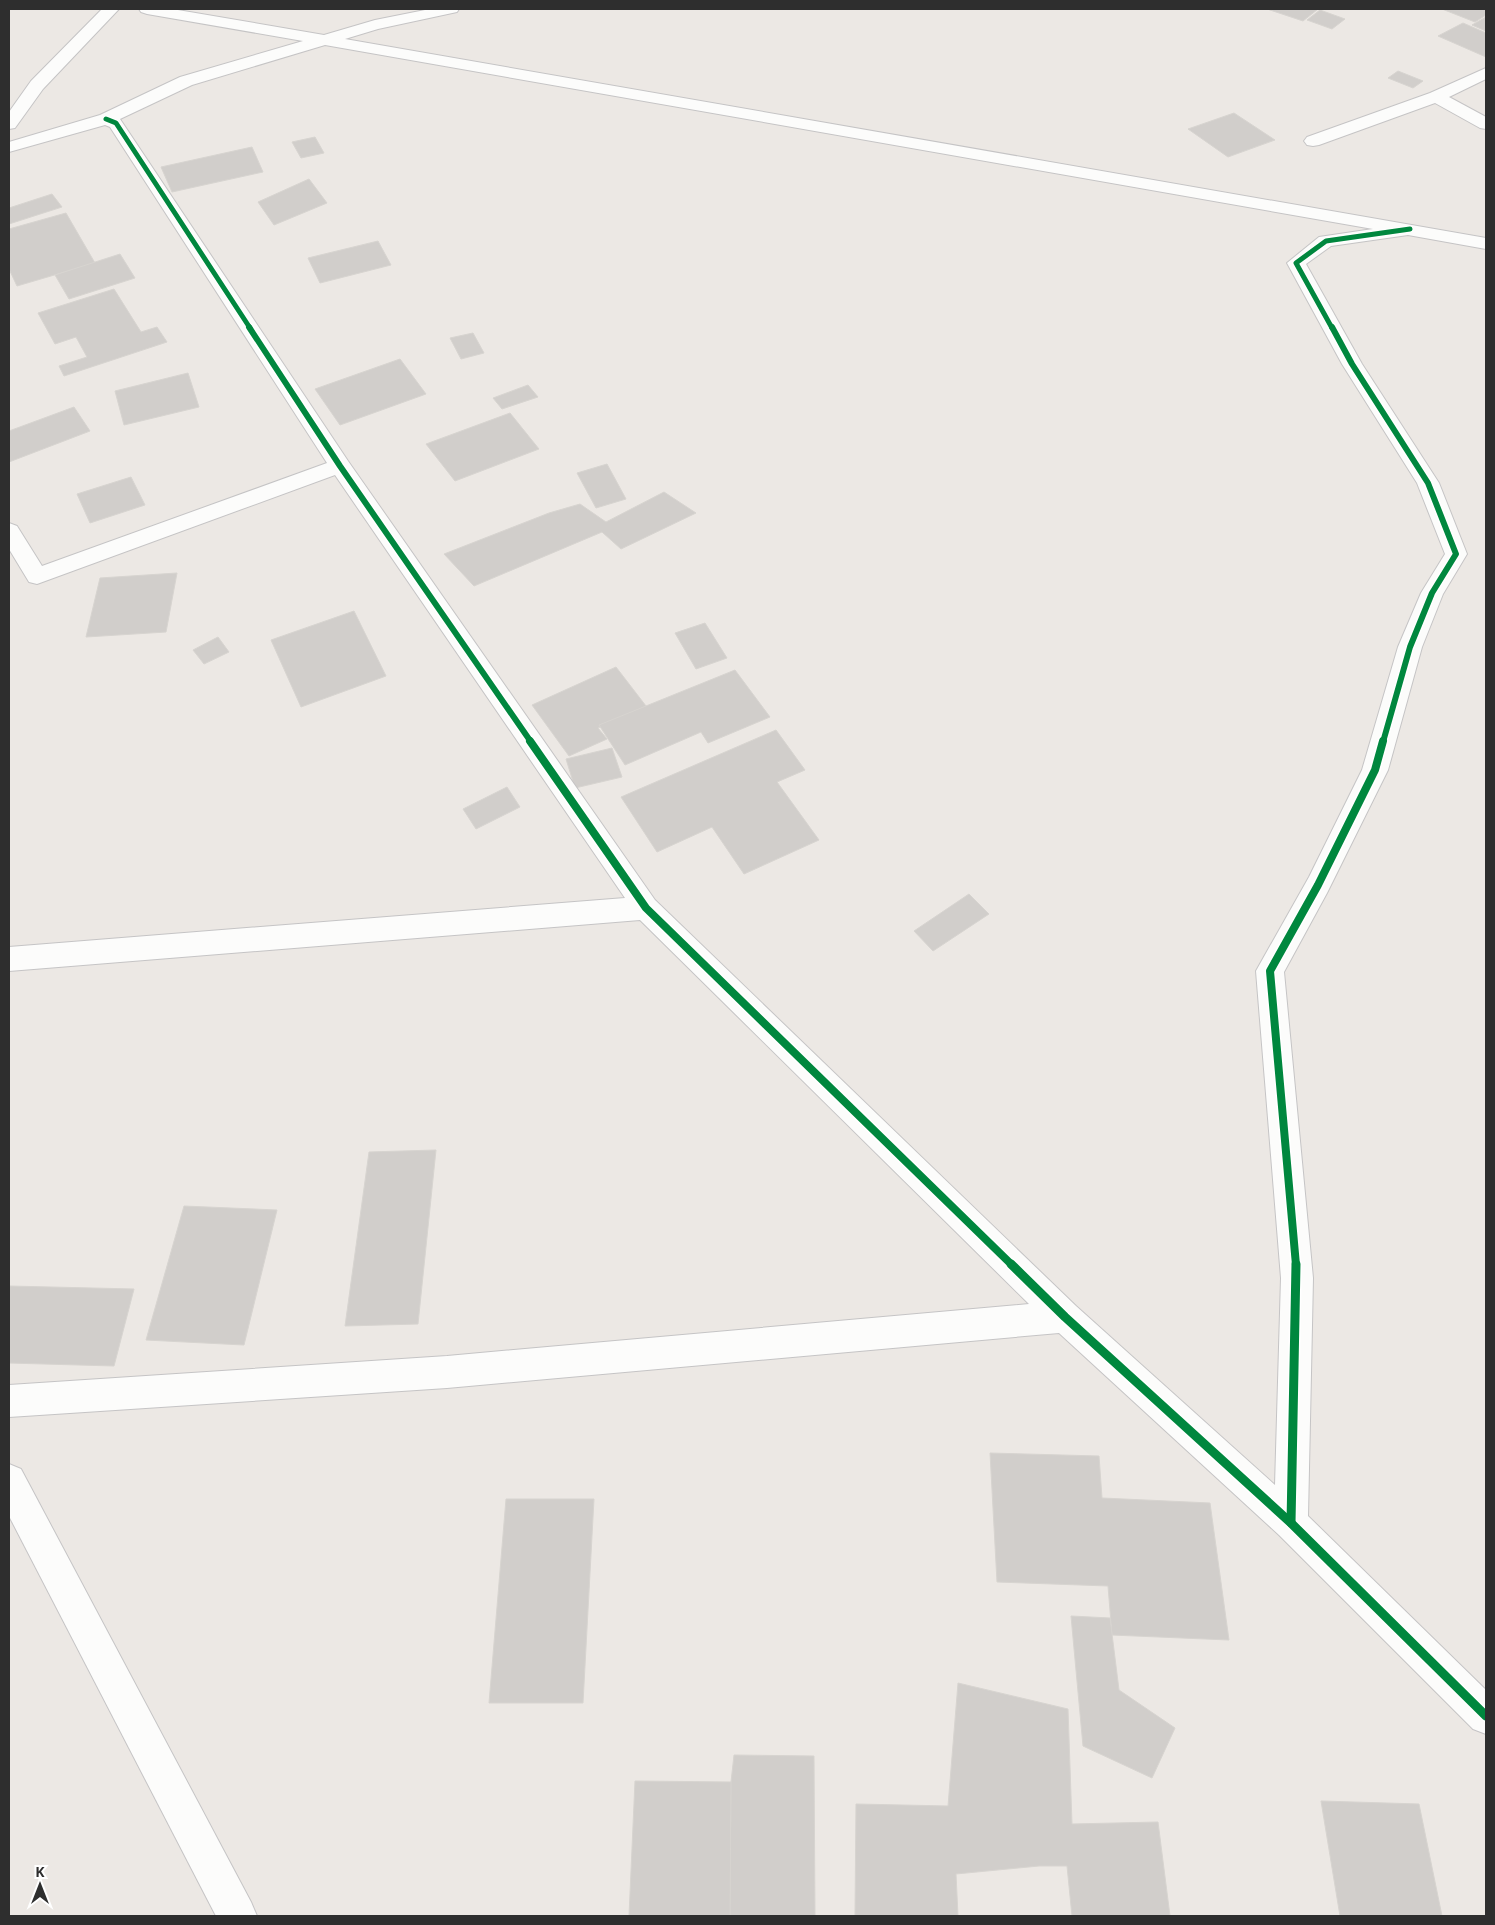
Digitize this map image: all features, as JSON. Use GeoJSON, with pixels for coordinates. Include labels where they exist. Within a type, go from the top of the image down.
{"type":"FeatureCollection","features":[{"type":"Feature","properties":{"kind":"street"},"geometry":{"type":"LineString","coordinates":[[9,124],[37,84],[111,9]]}},
{"type":"Feature","properties":{"kind":"street"},"geometry":{"type":"LineString","coordinates":[[147,9],[328,39],[1486,243]]}},
{"type":"Feature","properties":{"kind":"street"},"geometry":{"type":"LineString","coordinates":[[9,147],[106,119],[186,81],[376,25],[451,9]]}},
{"type":"Feature","properties":{"kind":"street"},"geometry":{"type":"LineString","coordinates":[[1312,141],[1436,97],[1486,73]]}},
{"type":"Feature","properties":{"kind":"street"},"geometry":{"type":"LineString","coordinates":[[1436,97],[1486,124]]}},
{"type":"Feature","properties":{"kind":"street"},"geometry":{"type":"LineString","coordinates":[[106,119],[116,123],[340,466],[646,908],[1065,1317],[1291,1523],[1486,1716]]}},
{"type":"Feature","properties":{"kind":"street"},"geometry":{"type":"LineString","coordinates":[[1291,1523],[1296,1278],[1284,1118],[1270,971],[1318,885],[1375,770],[1410,647],[1432,593],[1456,554],[1428,483],[1352,364],[1296,263],[1326,241],[1410,229]]}},
{"type":"Feature","properties":{"kind":"street"},"geometry":{"type":"LineString","coordinates":[[9,531],[38,576],[340,466]]}},
{"type":"Feature","properties":{"kind":"street"},"geometry":{"type":"LineString","coordinates":[[9,959],[646,908]]}},
{"type":"Feature","properties":{"kind":"street"},"geometry":{"type":"LineString","coordinates":[[9,1402],[447,1372],[1065,1317]]}},
{"type":"Feature","properties":{"kind":"street"},"geometry":{"type":"LineString","coordinates":[[9,1481],[237,1916]]}},
{"type":"Feature","properties":{"kind":"building"},"geometry":{"type":"Polygon","coordinates":[[[1267,9],[1318,9],[1303,21],[1267,9]]]}},
{"type":"Feature","properties":{"kind":"building"},"geometry":{"type":"Polygon","coordinates":[[[1442,9],[1486,9],[1486,15],[1475,22],[1442,9]]]}},
{"type":"Feature","properties":{"kind":"building"},"geometry":{"type":"Polygon","coordinates":[[[1320,10],[1345,19],[1332,29],[1307,20],[1320,10]]]}},
{"type":"Feature","properties":{"kind":"building"},"geometry":{"type":"Polygon","coordinates":[[[1486,17],[1486,31],[1472,25],[1486,17]]]}},
{"type":"Feature","properties":{"kind":"building"},"geometry":{"type":"Polygon","coordinates":[[[1463,23],[1486,33],[1486,57],[1438,36],[1463,23]]]}},
{"type":"Feature","properties":{"kind":"building"},"geometry":{"type":"Polygon","coordinates":[[[1398,71],[1423,81],[1413,88],[1388,78],[1398,71]]]}},
{"type":"Feature","properties":{"kind":"building"},"geometry":{"type":"Polygon","coordinates":[[[1234,113],[1275,140],[1228,157],[1188,129],[1234,113]]]}},
{"type":"Feature","properties":{"kind":"building"},"geometry":{"type":"Polygon","coordinates":[[[315,137],[324,153],[301,158],[292,142],[315,137]]]}},
{"type":"Feature","properties":{"kind":"building"},"geometry":{"type":"Polygon","coordinates":[[[252,147],[263,172],[172,192],[161,167],[252,147]]]}},
{"type":"Feature","properties":{"kind":"building"},"geometry":{"type":"Polygon","coordinates":[[[309,179],[327,203],[274,225],[258,202],[309,179]]]}},
{"type":"Feature","properties":{"kind":"building"},"geometry":{"type":"Polygon","coordinates":[[[52,194],[62,207],[9,224],[9,208],[52,194]]]}},
{"type":"Feature","properties":{"kind":"building"},"geometry":{"type":"Polygon","coordinates":[[[66,213],[95,263],[17,286],[9,269],[9,229],[66,213]]]}},
{"type":"Feature","properties":{"kind":"building"},"geometry":{"type":"Polygon","coordinates":[[[378,241],[391,265],[320,283],[308,258],[378,241]]]}},
{"type":"Feature","properties":{"kind":"building"},"geometry":{"type":"Polygon","coordinates":[[[120,254],[135,278],[69,299],[55,275],[120,254]]]}},
{"type":"Feature","properties":{"kind":"building"},"geometry":{"type":"Polygon","coordinates":[[[114,289],[141,332],[157,327],[167,342],[64,376],[59,366],[87,357],[76,337],[55,344],[38,313],[114,289]]]}},
{"type":"Feature","properties":{"kind":"building"},"geometry":{"type":"Polygon","coordinates":[[[473,333],[484,353],[461,359],[450,338],[473,333]]]}},
{"type":"Feature","properties":{"kind":"building"},"geometry":{"type":"Polygon","coordinates":[[[400,359],[426,394],[340,425],[315,389],[400,359]]]}},
{"type":"Feature","properties":{"kind":"building"},"geometry":{"type":"Polygon","coordinates":[[[188,373],[199,407],[124,425],[115,391],[188,373]]]}},
{"type":"Feature","properties":{"kind":"building"},"geometry":{"type":"Polygon","coordinates":[[[528,385],[538,397],[502,409],[493,398],[528,385]]]}},
{"type":"Feature","properties":{"kind":"building"},"geometry":{"type":"Polygon","coordinates":[[[74,407],[90,431],[9,462],[9,431],[74,407]]]}},
{"type":"Feature","properties":{"kind":"building"},"geometry":{"type":"Polygon","coordinates":[[[510,413],[539,449],[455,481],[426,444],[510,413]]]}},
{"type":"Feature","properties":{"kind":"building"},"geometry":{"type":"Polygon","coordinates":[[[607,464],[626,499],[596,508],[577,473],[607,464]]]}},
{"type":"Feature","properties":{"kind":"building"},"geometry":{"type":"Polygon","coordinates":[[[131,477],[145,505],[90,523],[77,494],[131,477]]]}},
{"type":"Feature","properties":{"kind":"building"},"geometry":{"type":"Polygon","coordinates":[[[664,492],[696,513],[621,549],[602,532],[474,586],[444,554],[549,513],[580,504],[606,522],[664,492]]]}},
{"type":"Feature","properties":{"kind":"building"},"geometry":{"type":"Polygon","coordinates":[[[177,573],[166,632],[86,637],[100,578],[177,573]]]}},
{"type":"Feature","properties":{"kind":"building"},"geometry":{"type":"Polygon","coordinates":[[[354,611],[386,676],[301,707],[271,640],[354,611]]]}},
{"type":"Feature","properties":{"kind":"building"},"geometry":{"type":"Polygon","coordinates":[[[705,623],[727,658],[696,669],[675,633],[705,623]]]}},
{"type":"Feature","properties":{"kind":"building"},"geometry":{"type":"Polygon","coordinates":[[[218,637],[229,652],[204,664],[193,650],[218,637]]]}},
{"type":"Feature","properties":{"kind":"building"},"geometry":{"type":"Polygon","coordinates":[[[616,667],[646,706],[598,728],[607,739],[569,756],[532,705],[616,667]]]}},
{"type":"Feature","properties":{"kind":"building"},"geometry":{"type":"Polygon","coordinates":[[[735,670],[770,717],[708,743],[701,732],[625,765],[599,725],[735,670]]]}},
{"type":"Feature","properties":{"kind":"building"},"geometry":{"type":"Polygon","coordinates":[[[776,730],[805,770],[777,782],[819,840],[744,874],[712,827],[657,852],[621,797],[776,730]]]}},
{"type":"Feature","properties":{"kind":"building"},"geometry":{"type":"Polygon","coordinates":[[[612,748],[622,777],[575,788],[566,759],[612,748]]]}},
{"type":"Feature","properties":{"kind":"building"},"geometry":{"type":"Polygon","coordinates":[[[507,787],[520,807],[476,829],[463,809],[507,787]]]}},
{"type":"Feature","properties":{"kind":"building"},"geometry":{"type":"Polygon","coordinates":[[[969,894],[989,914],[933,951],[914,931],[969,894]]]}},
{"type":"Feature","properties":{"kind":"building"},"geometry":{"type":"Polygon","coordinates":[[[436,1150],[418,1324],[345,1326],[369,1152],[436,1150]]]}},
{"type":"Feature","properties":{"kind":"building"},"geometry":{"type":"Polygon","coordinates":[[[184,1206],[277,1210],[244,1345],[146,1340],[184,1206]]]}},
{"type":"Feature","properties":{"kind":"building"},"geometry":{"type":"Polygon","coordinates":[[[9,1286],[134,1289],[114,1366],[9,1363],[9,1286]]]}},
{"type":"Feature","properties":{"kind":"building"},"geometry":{"type":"Polygon","coordinates":[[[990,1453],[1099,1456],[1102,1498],[1210,1503],[1229,1640],[1112,1635],[1108,1586],[997,1582],[990,1453]]]}},
{"type":"Feature","properties":{"kind":"building"},"geometry":{"type":"Polygon","coordinates":[[[506,1499],[594,1499],[583,1703],[489,1703],[506,1499]]]}},
{"type":"Feature","properties":{"kind":"building"},"geometry":{"type":"Polygon","coordinates":[[[1071,1616],[1110,1618],[1119,1690],[1175,1728],[1152,1778],[1083,1746],[1071,1616]]]}},
{"type":"Feature","properties":{"kind":"building"},"geometry":{"type":"Polygon","coordinates":[[[958,1683],[1068,1709],[1072,1824],[1158,1822],[1170,1916],[1072,1916],[1067,1866],[1039,1866],[956,1874],[958,1916],[855,1916],[856,1804],[948,1806],[958,1683]]]}},
{"type":"Feature","properties":{"kind":"building"},"geometry":{"type":"Polygon","coordinates":[[[734,1755],[814,1756],[815,1916],[730,1916],[731,1782],[734,1755]]]}},
{"type":"Feature","properties":{"kind":"building"},"geometry":{"type":"Polygon","coordinates":[[[635,1781],[731,1782],[730,1916],[629,1916],[635,1781]]]}},
{"type":"Feature","properties":{"kind":"building"},"geometry":{"type":"Polygon","coordinates":[[[1321,1801],[1419,1804],[1442,1916],[1340,1916],[1321,1801]]]}},
{"type":"Feature","properties":{"kind":"cycle path"},"geometry":{"type":"LineString","coordinates":[[106,119],[116,123],[340,466],[646,908],[1065,1317],[1291,1523],[1486,1716]]}},
{"type":"Feature","properties":{"kind":"cycle path"},"geometry":{"type":"LineString","coordinates":[[1291,1523],[1297,1278],[1270,971],[1318,885],[1375,770],[1410,647],[1432,593],[1456,554],[1428,483],[1352,364],[1296,263],[1326,241],[1410,229]]}}]}
